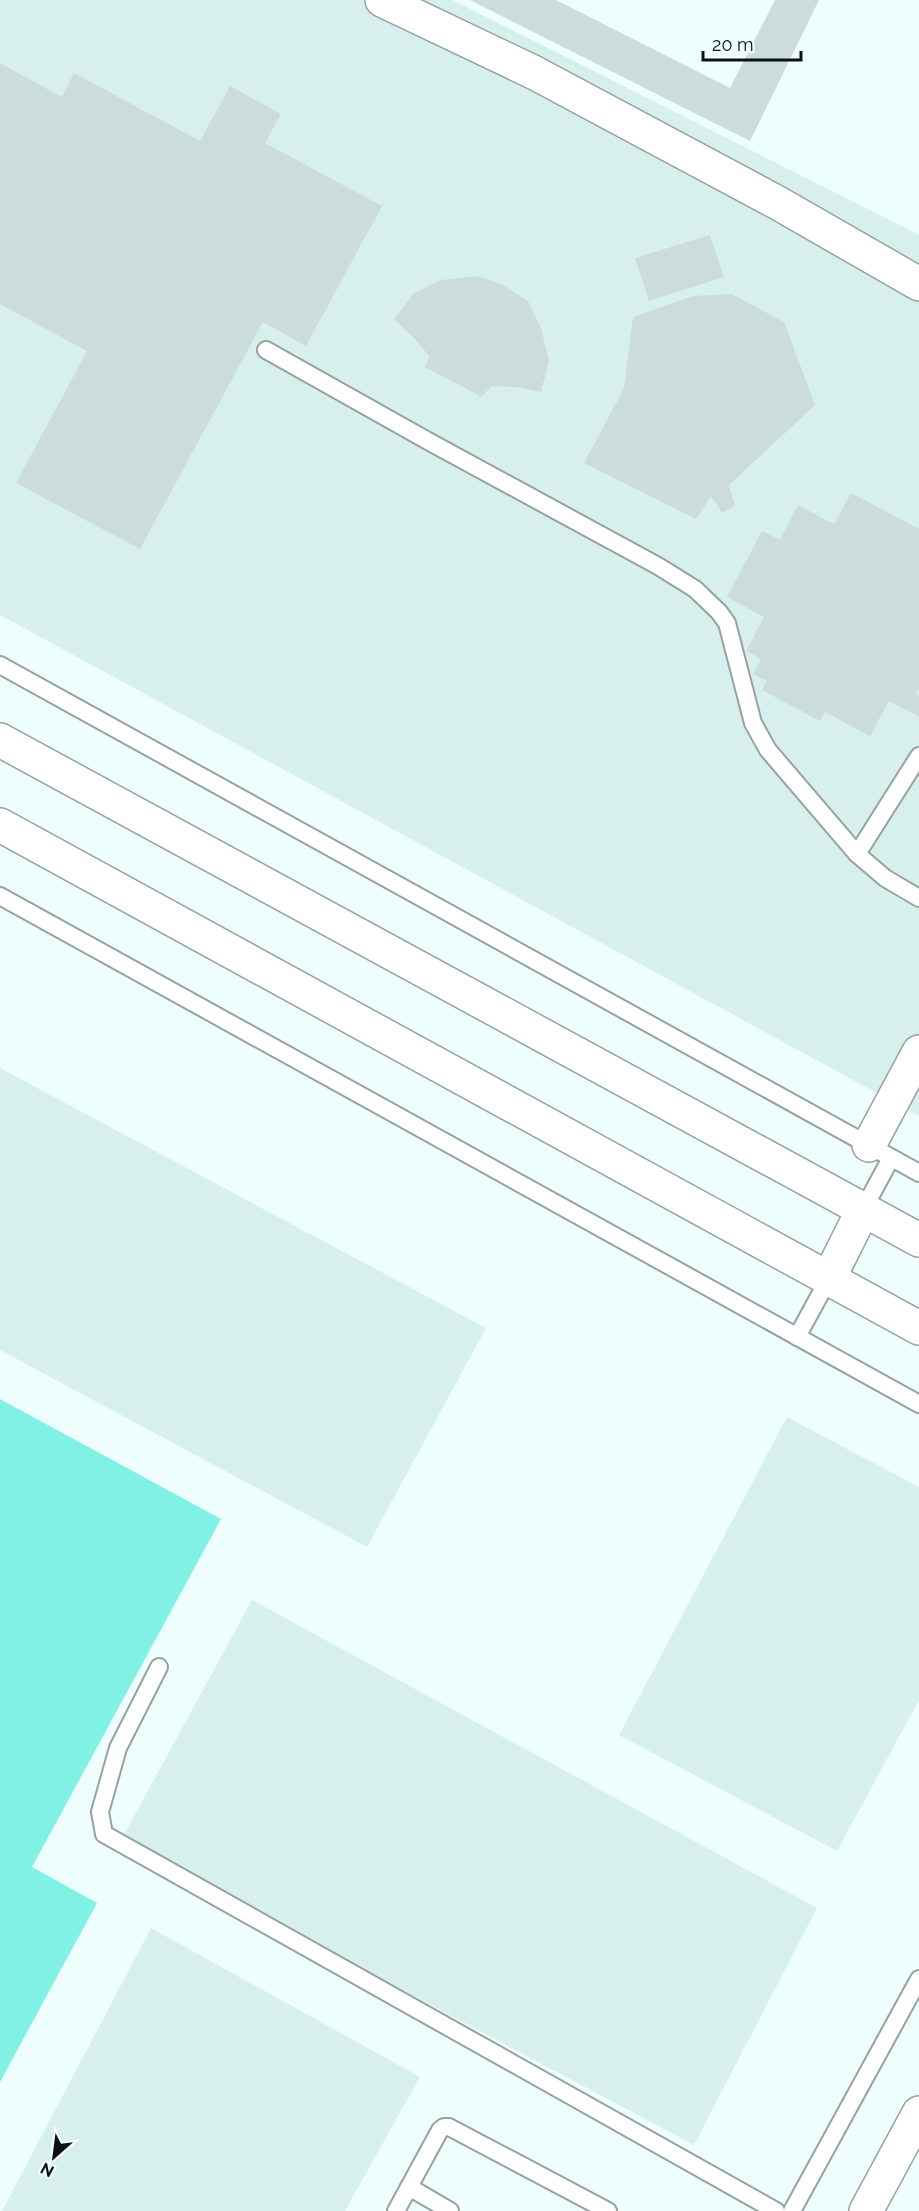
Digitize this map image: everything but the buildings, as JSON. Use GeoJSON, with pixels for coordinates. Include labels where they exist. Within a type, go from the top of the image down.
{"type":"FeatureCollection","features":[{"type":"Feature","properties":{"kind":"main road"},"geometry":{"type":"LineString","coordinates":[[382,0],[534,73],[778,203],[919,284]]}},
{"type":"Feature","properties":{"kind":"main road"},"geometry":{"type":"LineString","coordinates":[[0,740],[919,1240]]}},
{"type":"Feature","properties":{"kind":"main road"},"geometry":{"type":"LineString","coordinates":[[0,825],[919,1328]]}},
{"type":"Feature","properties":{"kind":"main road"},"geometry":{"type":"LineString","coordinates":[[880,1151],[919,1052]]}},
{"type":"Feature","properties":{"kind":"main road"},"geometry":{"type":"LineString","coordinates":[[829,1278],[863,1210]]}},
{"type":"Feature","properties":{"kind":"main road"},"geometry":{"type":"LineString","coordinates":[[866,2211],[919,2113]]}},
{"type":"Feature","properties":{"kind":"lane"},"geometry":{"type":"LineString","coordinates":[[266,350],[456,457],[658,566],[695,589],[719,612],[727,624],[753,723],[768,750],[857,854],[885,878],[919,898]]}},
{"type":"Feature","properties":{"kind":"lane"},"geometry":{"type":"LineString","coordinates":[[0,665],[919,1173]]}},
{"type":"Feature","properties":{"kind":"lane"},"geometry":{"type":"LineString","coordinates":[[857,854],[919,756]]}},
{"type":"Feature","properties":{"kind":"lane"},"geometry":{"type":"LineString","coordinates":[[0,896],[919,1404]]}},
{"type":"Feature","properties":{"kind":"lane"},"geometry":{"type":"LineString","coordinates":[[863,1210],[880,1151]]}},
{"type":"Feature","properties":{"kind":"lane"},"geometry":{"type":"LineString","coordinates":[[797,1337],[829,1278]]}},
{"type":"Feature","properties":{"kind":"lane"},"geometry":{"type":"LineString","coordinates":[[159,1667],[118,1748],[100,1812],[104,1834],[776,2211]]}},
{"type":"Feature","properties":{"kind":"lane"},"geometry":{"type":"LineString","coordinates":[[792,2211],[919,1980]]}},
{"type":"Feature","properties":{"kind":"lane"},"geometry":{"type":"LineString","coordinates":[[396,2211],[440,2130],[444,2127],[608,2211]]}},
{"type":"Feature","properties":{"kind":"lane"},"geometry":{"type":"LineString","coordinates":[[409,2187],[450,2211]]}},
{"type":"Feature","properties":{"kind":"shaded area"},"geometry":{"type":"Polygon","coordinates":[[[0,0],[453,0],[919,235],[919,1116],[0,615],[0,0]]]}},
{"type":"Feature","properties":{"kind":"shaded area"},"geometry":{"type":"Polygon","coordinates":[[[0,1068],[486,1328],[367,1547],[0,1350],[0,1068]]]}},
{"type":"Feature","properties":{"kind":"shaded area"},"geometry":{"type":"Polygon","coordinates":[[[0,1399],[221,1519],[32,1867],[97,1903],[0,2082],[0,1399]]]}},
{"type":"Feature","properties":{"kind":"shaded area"},"geometry":{"type":"Polygon","coordinates":[[[787,1417],[919,1487],[919,1700],[837,1851],[619,1735],[787,1417]]]}},
{"type":"Feature","properties":{"kind":"shaded area"},"geometry":{"type":"Polygon","coordinates":[[[252,1600],[817,1908],[694,2145],[121,1840],[252,1600]]]}},
{"type":"Feature","properties":{"kind":"shaded area"},"geometry":{"type":"Polygon","coordinates":[[[151,1928],[420,2077],[345,2211],[2,2211],[151,1928]]]}}]}
